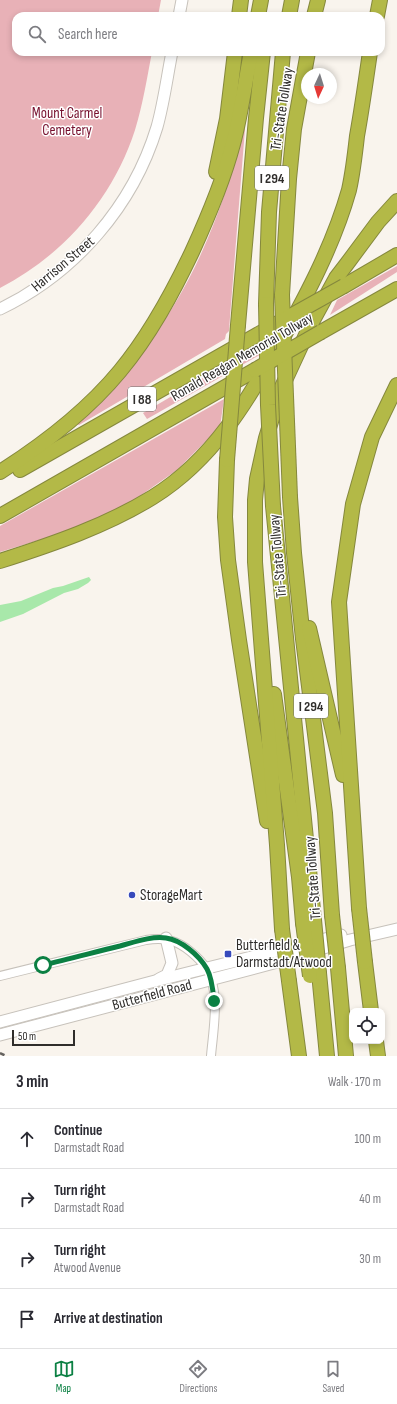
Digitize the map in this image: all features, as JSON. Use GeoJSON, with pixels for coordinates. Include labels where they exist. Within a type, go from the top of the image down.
{"type":"FeatureCollection","features":[{"type":"Feature","properties":{"kind":"highway"},"geometry":{"type":"LineString","coordinates":[[240,12],[241,0]]}},
{"type":"Feature","properties":{"kind":"highway"},"geometry":{"type":"LineString","coordinates":[[259,12],[261,0]]}},
{"type":"Feature","properties":{"kind":"highway"},"geometry":{"type":"LineString","coordinates":[[268,12],[270,0]]}},
{"type":"Feature","properties":{"kind":"highway"},"geometry":{"type":"LineString","coordinates":[[290,12],[292,0]]}},
{"type":"Feature","properties":{"kind":"highway"},"geometry":{"type":"LineString","coordinates":[[315,12],[318,0]]}},
{"type":"Feature","properties":{"kind":"highway"},"geometry":{"type":"LineString","coordinates":[[378,12],[380,0]]}},
{"type":"Feature","properties":{"kind":"highway"},"geometry":{"type":"LineString","coordinates":[[196,243],[209,202],[221,153],[227,119],[235,56]]}},
{"type":"Feature","properties":{"kind":"highway"},"geometry":{"type":"LineString","coordinates":[[0,472],[24,457],[62,428],[99,394],[120,371],[155,322],[169,298],[216,199],[228,164],[240,113],[250,56]]}},
{"type":"Feature","properties":{"kind":"highway"},"geometry":{"type":"LineString","coordinates":[[263,56],[226,460],[225,517],[228,560],[239,640],[259,763],[299,1056]]}},
{"type":"Feature","properties":{"kind":"highway","name":"Tri-State Tollway"},"geometry":{"type":"LineString","coordinates":[[283,56],[269,212],[266,304],[268,405],[273,506],[308,922],[327,1056]]}},
{"type":"Feature","properties":{"kind":"highway","name":"Tri-State Tollway"},"geometry":{"type":"LineString","coordinates":[[307,56],[294,129],[282,295],[290,497],[297,583],[312,715],[326,813],[332,915],[346,1056]]}},
{"type":"Feature","properties":{"kind":"highway"},"geometry":{"type":"LineString","coordinates":[[0,560],[63,540],[89,530],[128,511],[154,496],[186,472],[217,442],[244,404],[307,296],[341,216],[354,164],[369,56]]}},
{"type":"Feature","properties":{"kind":"highway"},"geometry":{"type":"LineString","coordinates":[[282,929],[278,845],[255,562],[254,532],[257,479],[266,438],[281,389],[312,322],[336,278],[361,244],[397,201]]}},
{"type":"Feature","properties":{"kind":"highway","name":"Ronald Reagan Memorial Tollway"},"geometry":{"type":"LineString","coordinates":[[0,481],[397,255]]}},
{"type":"Feature","properties":{"kind":"highway","name":"Ronald Reagan Memorial Tollway"},"geometry":{"type":"LineString","coordinates":[[0,516],[397,288]]}},
{"type":"Feature","properties":{"kind":"highway"},"geometry":{"type":"LineString","coordinates":[[371,1008],[359,908],[339,602],[353,504],[372,438],[397,385]]}},
{"type":"Feature","properties":{"kind":"highway"},"geometry":{"type":"LineString","coordinates":[[297,583],[314,647],[352,817]]}},
{"type":"Feature","properties":{"kind":"highway"},"geometry":{"type":"LineString","coordinates":[[258,593],[265,626],[298,869],[308,922]]}},
{"type":"Feature","properties":{"kind":"highway"},"geometry":{"type":"LineString","coordinates":[[376,1044],[378,1056]]}},
{"type":"Feature","properties":{"kind":"main road"},"geometry":{"type":"LineString","coordinates":[[180,12],[182,0]]}},
{"type":"Feature","properties":{"kind":"main road","name":"Harrison Street"},"geometry":{"type":"LineString","coordinates":[[0,309],[28,294],[78,255],[99,234],[118,209],[145,158],[156,127],[171,56]]}},
{"type":"Feature","properties":{"kind":"main road","name":"Butterfield Road"},"geometry":{"type":"LineString","coordinates":[[0,1035],[397,921]]}},
{"type":"Feature","properties":{"kind":"main road","name":"Butterfield Road"},"geometry":{"type":"LineString","coordinates":[[0,1022],[155,981],[209,974],[274,962],[350,940],[397,929]]}},
{"type":"Feature","properties":{"kind":"main road"},"geometry":{"type":"LineString","coordinates":[[155,981],[167,975],[172,963],[166,938]]}},
{"type":"Feature","properties":{"kind":"street"},"geometry":{"type":"LineString","coordinates":[[0,976],[146,940],[166,938],[176,941],[185,946],[197,957],[209,974],[214,1001],[211,1056]]}},
{"type":"Feature","properties":{"kind":"green space","name":"Mount Carmel Cemetery"},"geometry":{"type":"Polygon","coordinates":[[[0,0],[161,0],[159,12],[12,12],[12,56],[151,56],[143,101],[135,130],[126,155],[114,179],[83,222],[65,241],[45,259],[23,275],[0,288],[0,0]]]}},
{"type":"Feature","properties":{"kind":"green space"},"geometry":{"type":"Polygon","coordinates":[[[243,129],[245,129],[229,331],[226,334],[225,339],[79,425],[77,424],[140,354],[159,329],[176,302],[191,275],[216,218],[243,129]]]}},
{"type":"Feature","properties":{"kind":"green space"},"geometry":{"type":"Polygon","coordinates":[[[397,266],[397,272],[330,315],[337,300],[397,266]]]}},
{"type":"Feature","properties":{"kind":"green space"},"geometry":{"type":"Polygon","coordinates":[[[275,336],[265,352],[147,419],[143,413],[275,336]]]}},
{"type":"Feature","properties":{"kind":"green space"},"geometry":{"type":"Polygon","coordinates":[[[224,399],[220,427],[177,470],[137,498],[112,512],[72,530],[0,552],[0,526],[224,399]]]}},
{"type":"Feature","properties":{"kind":"shaded area"},"geometry":{"type":"Polygon","coordinates":[[[89,577],[91,580],[78,589],[64,593],[23,614],[0,622],[0,605],[21,601],[53,588],[89,577]]]}},
{"type":"Feature","properties":{"kind":"railway"},"geometry":{"type":"LineString","coordinates":[[0,1053],[6,1056]]}},
{"type":"Feature","properties":{"kind":"place","name":"StorageMart"},"geometry":{"type":"Point","coordinates":[132,895]}},
{"type":"Feature","properties":{"kind":"place","name":"Butterfield & Darmstadt/Atwood"},"geometry":{"type":"Point","coordinates":[228,954]}},
{"type":"Feature","properties":{"kind":"route"},"geometry":{"type":"LineString","coordinates":[[43,965],[146,940],[166,938],[185,946],[207,969],[214,1001]]}}]}
